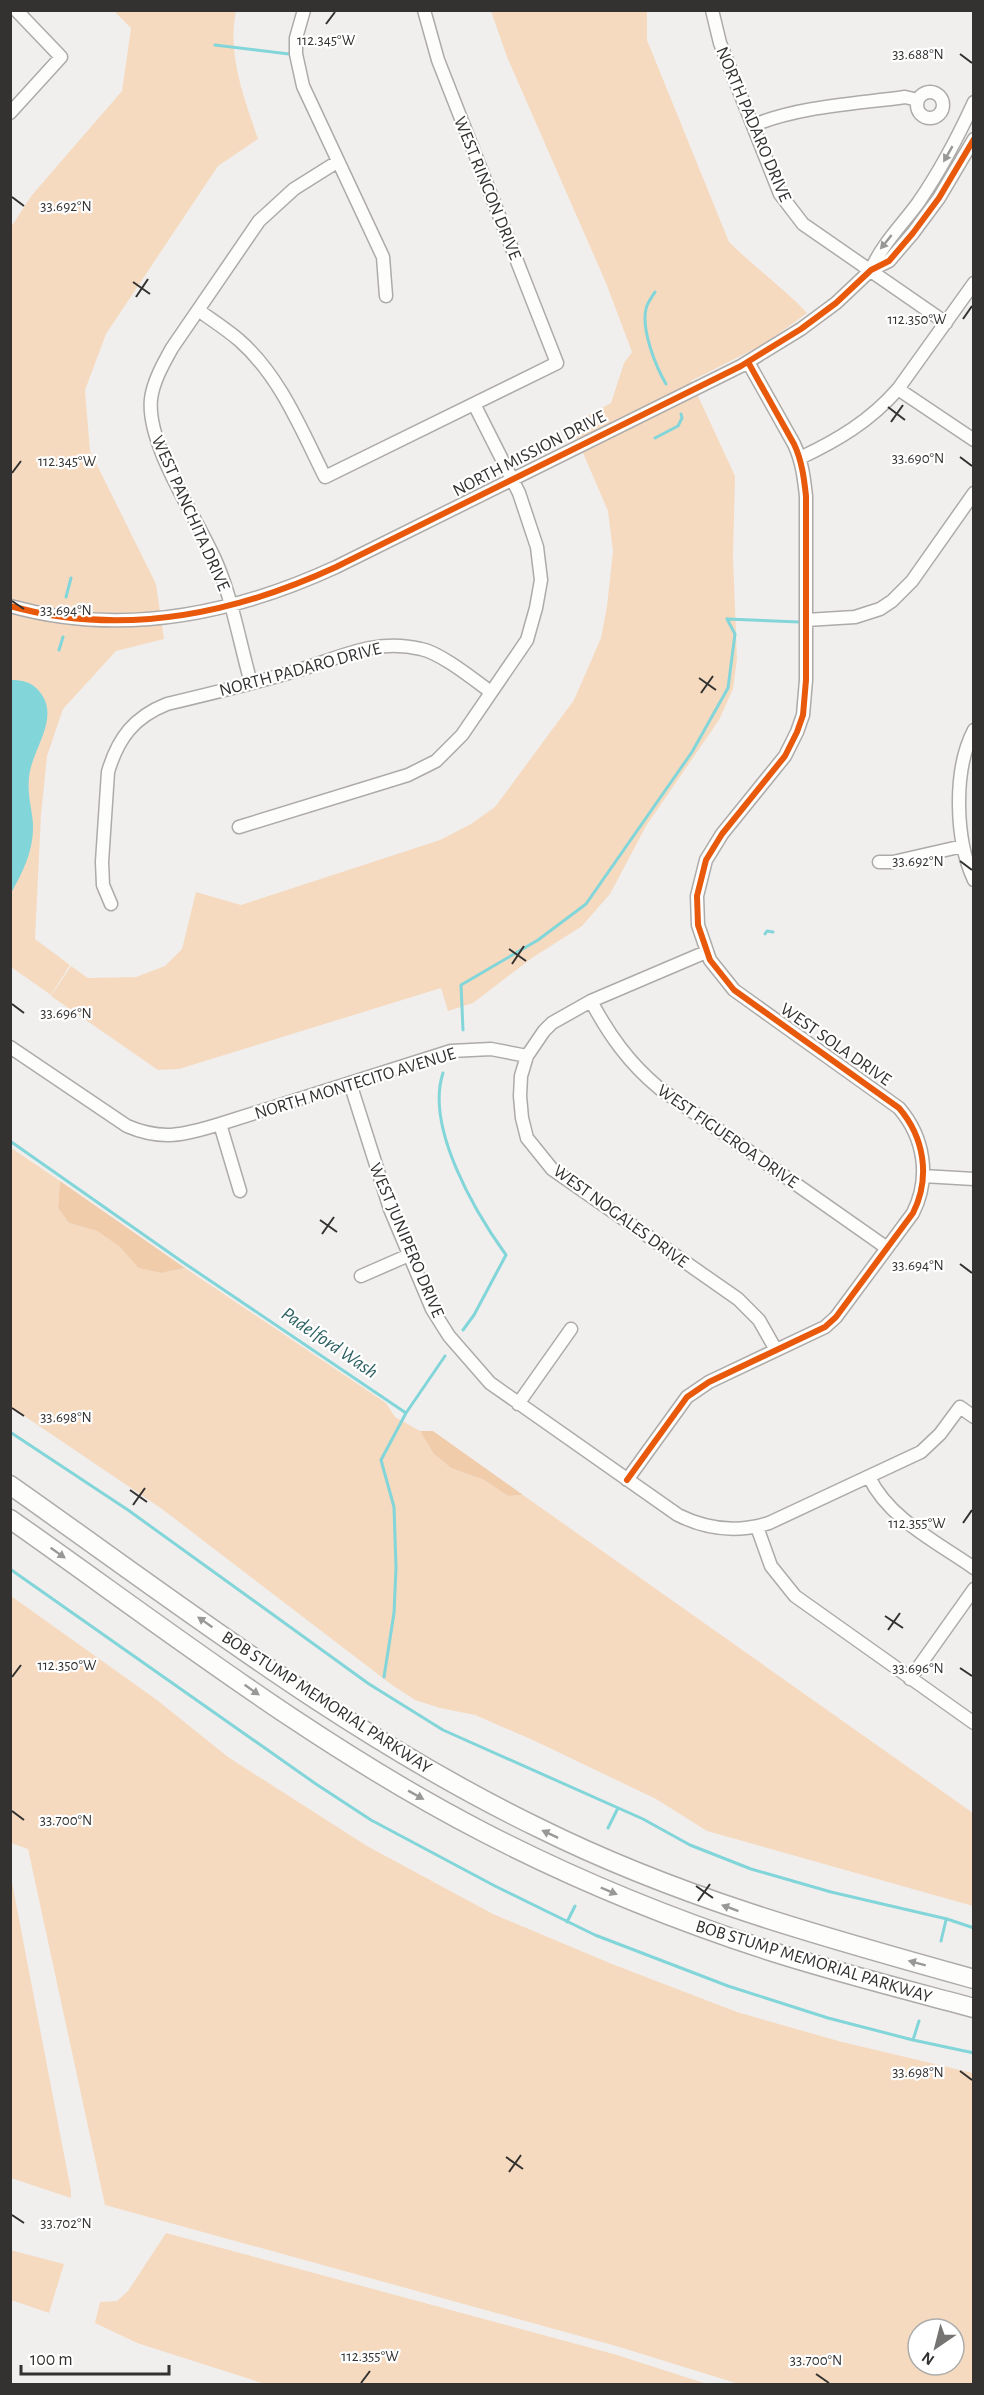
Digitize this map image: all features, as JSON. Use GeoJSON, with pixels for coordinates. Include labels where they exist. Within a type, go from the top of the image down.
{"type":"FeatureCollection","features":[{"type":"Feature","properties":{"kind":"highway","name":"BOB STUMP MEMORIAL PARKWAY"},"geometry":{"type":"LineString","coordinates":[[10,1485],[330,1709],[415,1762],[508,1813],[615,1863],[713,1902],[809,1934],[974,1979]]}},
{"type":"Feature","properties":{"kind":"highway","name":"BOB STUMP MEMORIAL PARKWAY"},"geometry":{"type":"LineString","coordinates":[[10,1519],[317,1734],[405,1789],[495,1838],[610,1892],[709,1930],[790,1957],[974,2008]]}},
{"type":"Feature","properties":{"kind":"street"},"geometry":{"type":"LineString","coordinates":[[10,113],[61,57],[16,10]]}},
{"type":"Feature","properties":{"kind":"street"},"geometry":{"type":"LineString","coordinates":[[304,10],[296,38],[298,69],[303,86],[337,162],[383,257],[386,296]]}},
{"type":"Feature","properties":{"kind":"street","name":"WEST RINCON DRIVE"},"geometry":{"type":"LineString","coordinates":[[424,10],[438,60],[557,363],[474,404]]}},
{"type":"Feature","properties":{"kind":"street","name":"NORTH PADARO DRIVE"},"geometry":{"type":"LineString","coordinates":[[712,10],[720,43],[780,194],[790,210],[803,224],[946,323]]}},
{"type":"Feature","properties":{"kind":"street"},"geometry":{"type":"LineString","coordinates":[[754,125],[770,118],[803,111],[905,97],[918,100]]}},
{"type":"Feature","properties":{"kind":"street","name":"NORTH MISSION DRIVE"},"geometry":{"type":"LineString","coordinates":[[871,270],[878,252],[925,192],[974,102]]}},
{"type":"Feature","properties":{"kind":"street","name":"NORTH MISSION DRIVE"},"geometry":{"type":"LineString","coordinates":[[10,606],[76,617],[125,620],[174,617],[231,607],[301,583],[748,362],[789,337],[836,303],[871,270],[889,261],[913,233],[949,182],[974,139]]}},
{"type":"Feature","properties":{"kind":"street","name":"WEST PANCHITA DRIVE"},"geometry":{"type":"LineString","coordinates":[[250,683],[231,607],[216,561],[162,453],[153,428],[152,397],[172,348],[259,220],[294,189],[337,162]]}},
{"type":"Feature","properties":{"kind":"street"},"geometry":{"type":"LineString","coordinates":[[800,458],[828,445],[859,426],[886,403],[974,283]]}},
{"type":"Feature","properties":{"kind":"street"},"geometry":{"type":"LineString","coordinates":[[198,310],[240,340],[268,371],[286,400],[325,477],[474,404],[512,479],[531,524],[537,547],[541,580],[536,608],[526,640],[454,746],[436,761],[424,768],[239,827]]}},
{"type":"Feature","properties":{"kind":"street","name":"WEST SOLA DRIVE"},"geometry":{"type":"LineString","coordinates":[[748,362],[800,458],[806,496],[805,696],[797,732],[785,756],[713,847],[701,873],[697,908],[698,925],[706,952],[718,972],[734,990],[899,1108],[908,1119],[918,1140],[923,1176]]}},
{"type":"Feature","properties":{"kind":"street"},"geometry":{"type":"LineString","coordinates":[[898,389],[974,440]]}},
{"type":"Feature","properties":{"kind":"street"},"geometry":{"type":"LineString","coordinates":[[806,620],[855,617],[880,609],[892,601],[912,581],[974,493]]}},
{"type":"Feature","properties":{"kind":"street","name":"NORTH PADARO DRIVE"},"geometry":{"type":"LineString","coordinates":[[111,904],[103,885],[102,862],[108,772],[118,745],[137,720],[148,711],[167,704],[294,672],[357,650],[394,644],[424,649],[491,692]]}},
{"type":"Feature","properties":{"kind":"street"},"geometry":{"type":"LineString","coordinates":[[974,730],[968,740],[958,792],[963,846],[974,880]]}},
{"type":"Feature","properties":{"kind":"street"},"geometry":{"type":"LineString","coordinates":[[879,862],[893,862],[963,846]]}},
{"type":"Feature","properties":{"kind":"street"},"geometry":{"type":"LineString","coordinates":[[527,1056],[552,1023],[591,1001],[706,952]]}},
{"type":"Feature","properties":{"kind":"street","name":"WEST FIGUEROA DRIVE"},"geometry":{"type":"LineString","coordinates":[[591,1001],[617,1046],[644,1076],[887,1248]]}},
{"type":"Feature","properties":{"kind":"street"},"geometry":{"type":"LineString","coordinates":[[10,1047],[108,1115],[143,1133],[162,1137],[220,1124],[240,1191]]}},
{"type":"Feature","properties":{"kind":"street","name":"NORTH MONTECITO AVENUE"},"geometry":{"type":"LineString","coordinates":[[220,1124],[451,1051],[491,1048],[527,1056]]}},
{"type":"Feature","properties":{"kind":"street","name":"WEST NOGALES DRIVE"},"geometry":{"type":"LineString","coordinates":[[527,1056],[521,1076],[522,1118],[527,1137],[539,1154],[562,1177],[738,1299],[759,1320],[776,1350]]}},
{"type":"Feature","properties":{"kind":"street","name":"WEST JUNIPERO DRIVE"},"geometry":{"type":"LineString","coordinates":[[350,1083],[378,1177],[432,1309],[449,1336],[490,1383],[627,1480],[689,1520],[722,1529],[757,1527],[779,1519],[921,1452],[940,1434],[960,1407],[974,1417]]}},
{"type":"Feature","properties":{"kind":"street"},"geometry":{"type":"LineString","coordinates":[[627,1480],[692,1393],[825,1326],[837,1317],[914,1213],[921,1193],[923,1176],[974,1179]]}},
{"type":"Feature","properties":{"kind":"street"},"geometry":{"type":"LineString","coordinates":[[361,1276],[409,1255]]}},
{"type":"Feature","properties":{"kind":"street"},"geometry":{"type":"LineString","coordinates":[[518,1404],[571,1329]]}},
{"type":"Feature","properties":{"kind":"street"},"geometry":{"type":"LineString","coordinates":[[869,1477],[880,1497],[893,1510],[974,1568]]}},
{"type":"Feature","properties":{"kind":"street"},"geometry":{"type":"LineString","coordinates":[[757,1527],[771,1566],[795,1596],[974,1723]]}},
{"type":"Feature","properties":{"kind":"street"},"geometry":{"type":"LineString","coordinates":[[910,1679],[974,1589]]}},
{"type":"Feature","properties":{"kind":"shaded area"},"geometry":{"type":"Polygon","coordinates":[[[114,11],[236,11],[235,60],[258,139],[218,166],[106,334],[85,390],[90,451],[156,584],[164,639],[116,651],[63,709],[47,756],[41,815],[35,939],[70,965],[51,995],[11,967],[11,227],[32,195],[122,91],[131,28],[114,11]]]}},
{"type":"Feature","properties":{"kind":"shaded area"},"geometry":{"type":"Polygon","coordinates":[[[491,11],[647,11],[647,40],[729,242],[807,313],[766,343],[691,381],[735,476],[733,557],[737,659],[733,689],[719,720],[646,826],[610,894],[582,926],[532,958],[473,1003],[448,1011],[441,988],[179,1069],[158,1070],[51,996],[71,966],[88,978],[136,977],[165,966],[182,949],[196,892],[241,905],[440,840],[471,824],[495,807],[574,700],[601,638],[613,551],[608,511],[571,425],[611,403],[624,363],[632,352],[606,283],[507,57],[491,11]]]}},
{"type":"Feature","properties":{"kind":"shaded area"},"geometry":{"type":"Polygon","coordinates":[[[10,1147],[60,1181],[58,1208],[69,1223],[97,1231],[120,1247],[138,1268],[161,1273],[185,1268],[386,1403],[395,1417],[420,1431],[433,1453],[451,1468],[484,1480],[508,1496],[523,1495],[973,1813],[973,1906],[707,1831],[656,1799],[535,1741],[475,1715],[415,1700],[392,1685],[162,1509],[11,1407],[10,1147]]]}},
{"type":"Feature","properties":{"kind":"shaded area"},"geometry":{"type":"Polygon","coordinates":[[[60,1181],[185,1268],[161,1273],[138,1268],[120,1247],[97,1231],[69,1223],[58,1208],[60,1181]]]}},
{"type":"Feature","properties":{"kind":"shaded area"},"geometry":{"type":"Polygon","coordinates":[[[420,1431],[433,1431],[523,1495],[508,1496],[484,1480],[451,1468],[433,1453],[420,1431]]]}},
{"type":"Feature","properties":{"kind":"shaded area"},"geometry":{"type":"Polygon","coordinates":[[[11,1596],[157,1700],[228,1757],[367,1846],[493,1914],[612,1964],[737,2012],[842,2042],[973,2073],[973,2384],[739,2384],[616,2346],[105,2205],[28,1849],[11,1843],[11,1596]]]}},
{"type":"Feature","properties":{"kind":"shaded area"},"geometry":{"type":"Polygon","coordinates":[[[11,1877],[71,2191],[71,2198],[11,2178],[11,1877]]]}},
{"type":"Feature","properties":{"kind":"shaded area"},"geometry":{"type":"Polygon","coordinates":[[[166,2233],[617,2355],[707,2384],[265,2384],[137,2343],[95,2323],[100,2302],[117,2301],[128,2291],[166,2233]]]}},
{"type":"Feature","properties":{"kind":"shaded area"},"geometry":{"type":"Polygon","coordinates":[[[10,2250],[64,2264],[49,2313],[11,2300],[10,2250]]]}},
{"type":"Feature","properties":{"kind":"water"},"geometry":{"type":"Polygon","coordinates":[[[11,680],[33,685],[45,701],[47,712],[43,734],[29,778],[33,824],[32,843],[11,893],[11,680]]]}},
{"type":"Feature","properties":{"kind":"waterway"},"geometry":{"type":"LineString","coordinates":[[215,45],[289,54]]}},
{"type":"Feature","properties":{"kind":"waterway"},"geometry":{"type":"LineString","coordinates":[[655,292],[648,302],[645,318],[647,337],[666,384]]}},
{"type":"Feature","properties":{"kind":"waterway"},"geometry":{"type":"LineString","coordinates":[[655,438],[678,426],[682,418],[681,414]]}},
{"type":"Feature","properties":{"kind":"waterway"},"geometry":{"type":"LineString","coordinates":[[66,597],[71,578]]}},
{"type":"Feature","properties":{"kind":"waterway"},"geometry":{"type":"LineString","coordinates":[[727,619],[799,622]]}},
{"type":"Feature","properties":{"kind":"waterway"},"geometry":{"type":"LineString","coordinates":[[463,1030],[461,985],[538,940],[586,904],[692,752],[728,688],[735,634],[727,619]]}},
{"type":"Feature","properties":{"kind":"waterway"},"geometry":{"type":"LineString","coordinates":[[59,650],[63,637]]}},
{"type":"Feature","properties":{"kind":"waterway"},"geometry":{"type":"LineString","coordinates":[[765,934],[767,931],[773,932]]}},
{"type":"Feature","properties":{"kind":"waterway"},"geometry":{"type":"LineString","coordinates":[[443,1073],[439,1095],[441,1118],[447,1143],[468,1193],[506,1255],[474,1315],[463,1330]]}},
{"type":"Feature","properties":{"kind":"waterway","name":"Padelford Wash"},"geometry":{"type":"LineString","coordinates":[[10,1141],[184,1263],[406,1413]]}},
{"type":"Feature","properties":{"kind":"waterway","name":"Padelford Wash"},"geometry":{"type":"LineString","coordinates":[[384,1677],[394,1613],[396,1568],[394,1507],[381,1460],[406,1413],[445,1356]]}},
{"type":"Feature","properties":{"kind":"waterway"},"geometry":{"type":"LineString","coordinates":[[10,1432],[128,1510],[369,1684],[443,1730],[643,1819],[690,1845],[751,1869],[974,1928]]}},
{"type":"Feature","properties":{"kind":"waterway"},"geometry":{"type":"LineString","coordinates":[[10,1569],[316,1784],[371,1820],[495,1886],[595,1935],[728,1986],[828,2018],[974,2053]]}},
{"type":"Feature","properties":{"kind":"waterway"},"geometry":{"type":"LineString","coordinates":[[608,1828],[618,1808]]}},
{"type":"Feature","properties":{"kind":"waterway"},"geometry":{"type":"LineString","coordinates":[[567,1922],[575,1906]]}},
{"type":"Feature","properties":{"kind":"waterway"},"geometry":{"type":"LineString","coordinates":[[941,1941],[946,1920]]}},
{"type":"Feature","properties":{"kind":"waterway"},"geometry":{"type":"LineString","coordinates":[[913,2040],[919,2021]]}},
{"type":"Feature","properties":{"kind":"cycle path"},"geometry":{"type":"LineString","coordinates":[[10,606],[52,615],[93,620],[135,620],[176,616],[258,597],[336,567],[741,366],[801,329],[836,303],[871,270],[889,261],[939,198],[974,139]]}},
{"type":"Feature","properties":{"kind":"cycle path"},"geometry":{"type":"LineString","coordinates":[[627,1480],[687,1397],[709,1382],[825,1327],[836,1317],[913,1213],[922,1185],[922,1158],[919,1144],[908,1119],[899,1108],[734,990],[710,960],[698,925],[697,896],[706,860],[722,834],[785,756],[803,715],[806,680],[806,496],[803,476],[794,444],[748,362]]}}]}
